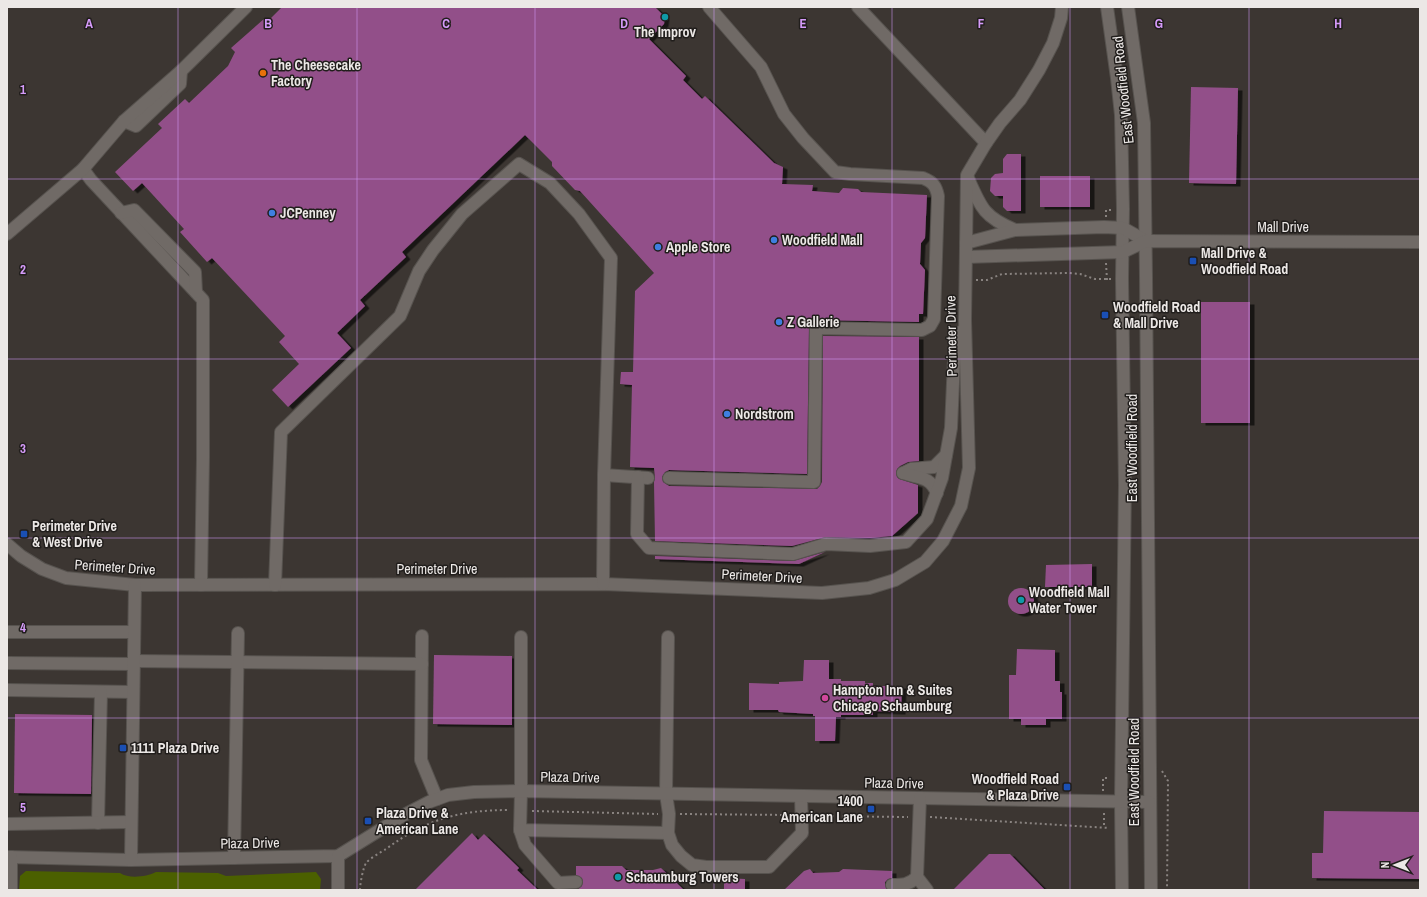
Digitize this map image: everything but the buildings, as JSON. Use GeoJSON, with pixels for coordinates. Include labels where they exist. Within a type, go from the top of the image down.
{"type":"FeatureCollection","features":[{"type":"Feature","properties":{"kind":"street"},"geometry":{"type":"LineString","coordinates":[[7,234],[83,168],[124,121],[181,71],[246,7]]}},
{"type":"Feature","properties":{"kind":"street"},"geometry":{"type":"LineString","coordinates":[[669,478],[814,482],[816,328],[922,330],[930,326],[934,319],[938,196],[936,188],[931,182],[923,178],[835,172],[803,138],[784,114],[761,67],[709,7]]}},
{"type":"Feature","properties":{"kind":"street"},"geometry":{"type":"LineString","coordinates":[[858,7],[986,143]]}},
{"type":"Feature","properties":{"kind":"street","name":"Perimeter Drive"},"geometry":{"type":"LineString","coordinates":[[7,544],[21,556],[42,569],[66,578],[135,585],[603,584],[822,593],[870,588],[896,580],[926,562],[943,541],[961,506],[969,468],[965,320],[967,175],[1000,123],[1020,100],[1054,43],[1061,18],[1062,7]]}},
{"type":"Feature","properties":{"kind":"street","name":"East Woodfield Road"},"geometry":{"type":"LineString","coordinates":[[1107,7],[1121,115],[1123,159],[1122,279],[1125,485],[1120,802],[1122,890]]}},
{"type":"Feature","properties":{"kind":"street","name":"East Woodfield Road"},"geometry":{"type":"LineString","coordinates":[[1128,7],[1144,123],[1150,890]]}},
{"type":"Feature","properties":{"kind":"street"},"geometry":{"type":"LineString","coordinates":[[275,585],[281,432],[400,316],[419,271],[433,250],[462,214],[519,164],[550,183],[579,214],[611,258],[604,474],[603,584]]}},
{"type":"Feature","properties":{"kind":"street"},"geometry":{"type":"LineString","coordinates":[[83,168],[91,180],[203,300],[201,585]]}},
{"type":"Feature","properties":{"kind":"street"},"geometry":{"type":"LineString","coordinates":[[967,175],[978,200],[989,216],[1000,224],[1015,230]]}},
{"type":"Feature","properties":{"kind":"street","name":"Mall Drive"},"geometry":{"type":"LineString","coordinates":[[966,243],[1015,230],[1104,227],[1123,228],[1146,241]]}},
{"type":"Feature","properties":{"kind":"street","name":"Mall Drive"},"geometry":{"type":"LineString","coordinates":[[966,256],[1123,252],[1146,241],[1420,242]]}},
{"type":"Feature","properties":{"kind":"street"},"geometry":{"type":"LineString","coordinates":[[604,474],[643,477],[637,534],[649,548],[793,554],[826,544],[870,546],[906,542],[927,519],[942,478],[951,428],[954,360],[965,320]]}},
{"type":"Feature","properties":{"kind":"street"},"geometry":{"type":"LineString","coordinates":[[937,493],[934,486],[926,478],[911,476],[903,473],[911,469],[934,467],[946,455]]}},
{"type":"Feature","properties":{"kind":"street"},"geometry":{"type":"LineString","coordinates":[[131,860],[135,585]]}},
{"type":"Feature","properties":{"kind":"street"},"geometry":{"type":"LineString","coordinates":[[7,632],[134,632]]}},
{"type":"Feature","properties":{"kind":"street"},"geometry":{"type":"LineString","coordinates":[[234,858],[238,633]]}},
{"type":"Feature","properties":{"kind":"street"},"geometry":{"type":"LineString","coordinates":[[422,636],[421,760],[437,799]]}},
{"type":"Feature","properties":{"kind":"street"},"geometry":{"type":"LineString","coordinates":[[521,637],[520,830],[525,845],[558,883],[576,882]]}},
{"type":"Feature","properties":{"kind":"street"},"geometry":{"type":"LineString","coordinates":[[668,637],[666,794],[669,814],[668,833],[672,845],[681,856],[692,865],[706,867],[769,867],[802,833],[801,796]]}},
{"type":"Feature","properties":{"kind":"street"},"geometry":{"type":"LineString","coordinates":[[7,663],[237,662],[422,664]]}},
{"type":"Feature","properties":{"kind":"street"},"geometry":{"type":"LineString","coordinates":[[7,690],[133,692]]}},
{"type":"Feature","properties":{"kind":"street"},"geometry":{"type":"LineString","coordinates":[[98,823],[101,692]]}},
{"type":"Feature","properties":{"kind":"street","name":"Plaza Drive"},"geometry":{"type":"LineString","coordinates":[[9,857],[131,860],[338,856],[404,815],[429,802],[448,795],[474,792],[521,791],[1149,802]]}},
{"type":"Feature","properties":{"kind":"street"},"geometry":{"type":"LineString","coordinates":[[920,798],[917,877],[927,890]]}},
{"type":"Feature","properties":{"kind":"street"},"geometry":{"type":"LineString","coordinates":[[7,824],[131,822]]}},
{"type":"Feature","properties":{"kind":"street"},"geometry":{"type":"LineString","coordinates":[[520,830],[668,833]]}},
{"type":"Feature","properties":{"kind":"street"},"geometry":{"type":"LineString","coordinates":[[338,856],[338,890]]}},
{"type":"Feature","properties":{"kind":"street"},"geometry":{"type":"LineString","coordinates":[[9,857],[11,890]]}},
{"type":"Feature","properties":{"kind":"street"},"geometry":{"type":"LineString","coordinates":[[892,885],[905,885],[911,883],[917,877]]}},
{"type":"Feature","properties":{"kind":"path"},"geometry":{"type":"LineString","coordinates":[[982,280],[987,280],[1002,274],[1069,273],[1107,280]]}},
{"type":"Feature","properties":{"kind":"path"},"geometry":{"type":"LineString","coordinates":[[1162,770],[1168,781],[1167,890]]}},
{"type":"Feature","properties":{"kind":"path"},"geometry":{"type":"LineString","coordinates":[[360,890],[366,863],[403,836],[423,826],[464,813],[505,810]]}},
{"type":"Feature","properties":{"kind":"path"},"geometry":{"type":"LineString","coordinates":[[1104,828],[1121,829]]}},
{"type":"Feature","properties":{"kind":"path"},"geometry":{"type":"LineString","coordinates":[[1150,832],[1168,834]]}},
{"type":"Feature","properties":{"kind":"green space"},"geometry":{"type":"Polygon","coordinates":[[[26,871],[120,873],[133,877],[156,872],[218,873],[226,876],[316,872],[321,879],[320,890],[19,890],[20,876],[26,871]]]}},
{"type":"Feature","properties":{"kind":"place","name":"The Improv"},"geometry":{"type":"Point","coordinates":[665,17]}},
{"type":"Feature","properties":{"kind":"place","name":"The Cheesecake Factory"},"geometry":{"type":"Point","coordinates":[263,73]}},
{"type":"Feature","properties":{"kind":"place","name":"JCPenney"},"geometry":{"type":"Point","coordinates":[272,213]}},
{"type":"Feature","properties":{"kind":"place","name":"Woodfield Mall"},"geometry":{"type":"Point","coordinates":[774,240]}},
{"type":"Feature","properties":{"kind":"place","name":"Apple Store"},"geometry":{"type":"Point","coordinates":[658,247]}},
{"type":"Feature","properties":{"kind":"place","name":"Mall Drive & Woodfield Road"},"geometry":{"type":"Point","coordinates":[1193,261]}},
{"type":"Feature","properties":{"kind":"place","name":"Woodfield Road & Mall Drive"},"geometry":{"type":"Point","coordinates":[1105,315]}},
{"type":"Feature","properties":{"kind":"place","name":"Z Gallerie"},"geometry":{"type":"Point","coordinates":[779,322]}},
{"type":"Feature","properties":{"kind":"place","name":"Nordstrom"},"geometry":{"type":"Point","coordinates":[727,414]}},
{"type":"Feature","properties":{"kind":"place","name":"Perimeter Drive & West Drive"},"geometry":{"type":"Point","coordinates":[24,534]}},
{"type":"Feature","properties":{"kind":"place","name":"Woodfield Mall Water Tower"},"geometry":{"type":"Point","coordinates":[1021,600]}},
{"type":"Feature","properties":{"kind":"place","name":"Hampton Inn & Suites Chicago Schaumburg"},"geometry":{"type":"Point","coordinates":[825,698]}},
{"type":"Feature","properties":{"kind":"place","name":"1111 Plaza Drive"},"geometry":{"type":"Point","coordinates":[123,748]}},
{"type":"Feature","properties":{"kind":"place","name":"Woodfield Road & Plaza Drive"},"geometry":{"type":"Point","coordinates":[1067,787]}},
{"type":"Feature","properties":{"kind":"place","name":"1400 American Lane"},"geometry":{"type":"Point","coordinates":[871,809]}},
{"type":"Feature","properties":{"kind":"place","name":"Plaza Drive & American Lane"},"geometry":{"type":"Point","coordinates":[368,821]}},
{"type":"Feature","properties":{"kind":"place","name":"Schaumburg Towers"},"geometry":{"type":"Point","coordinates":[618,877]}}]}
